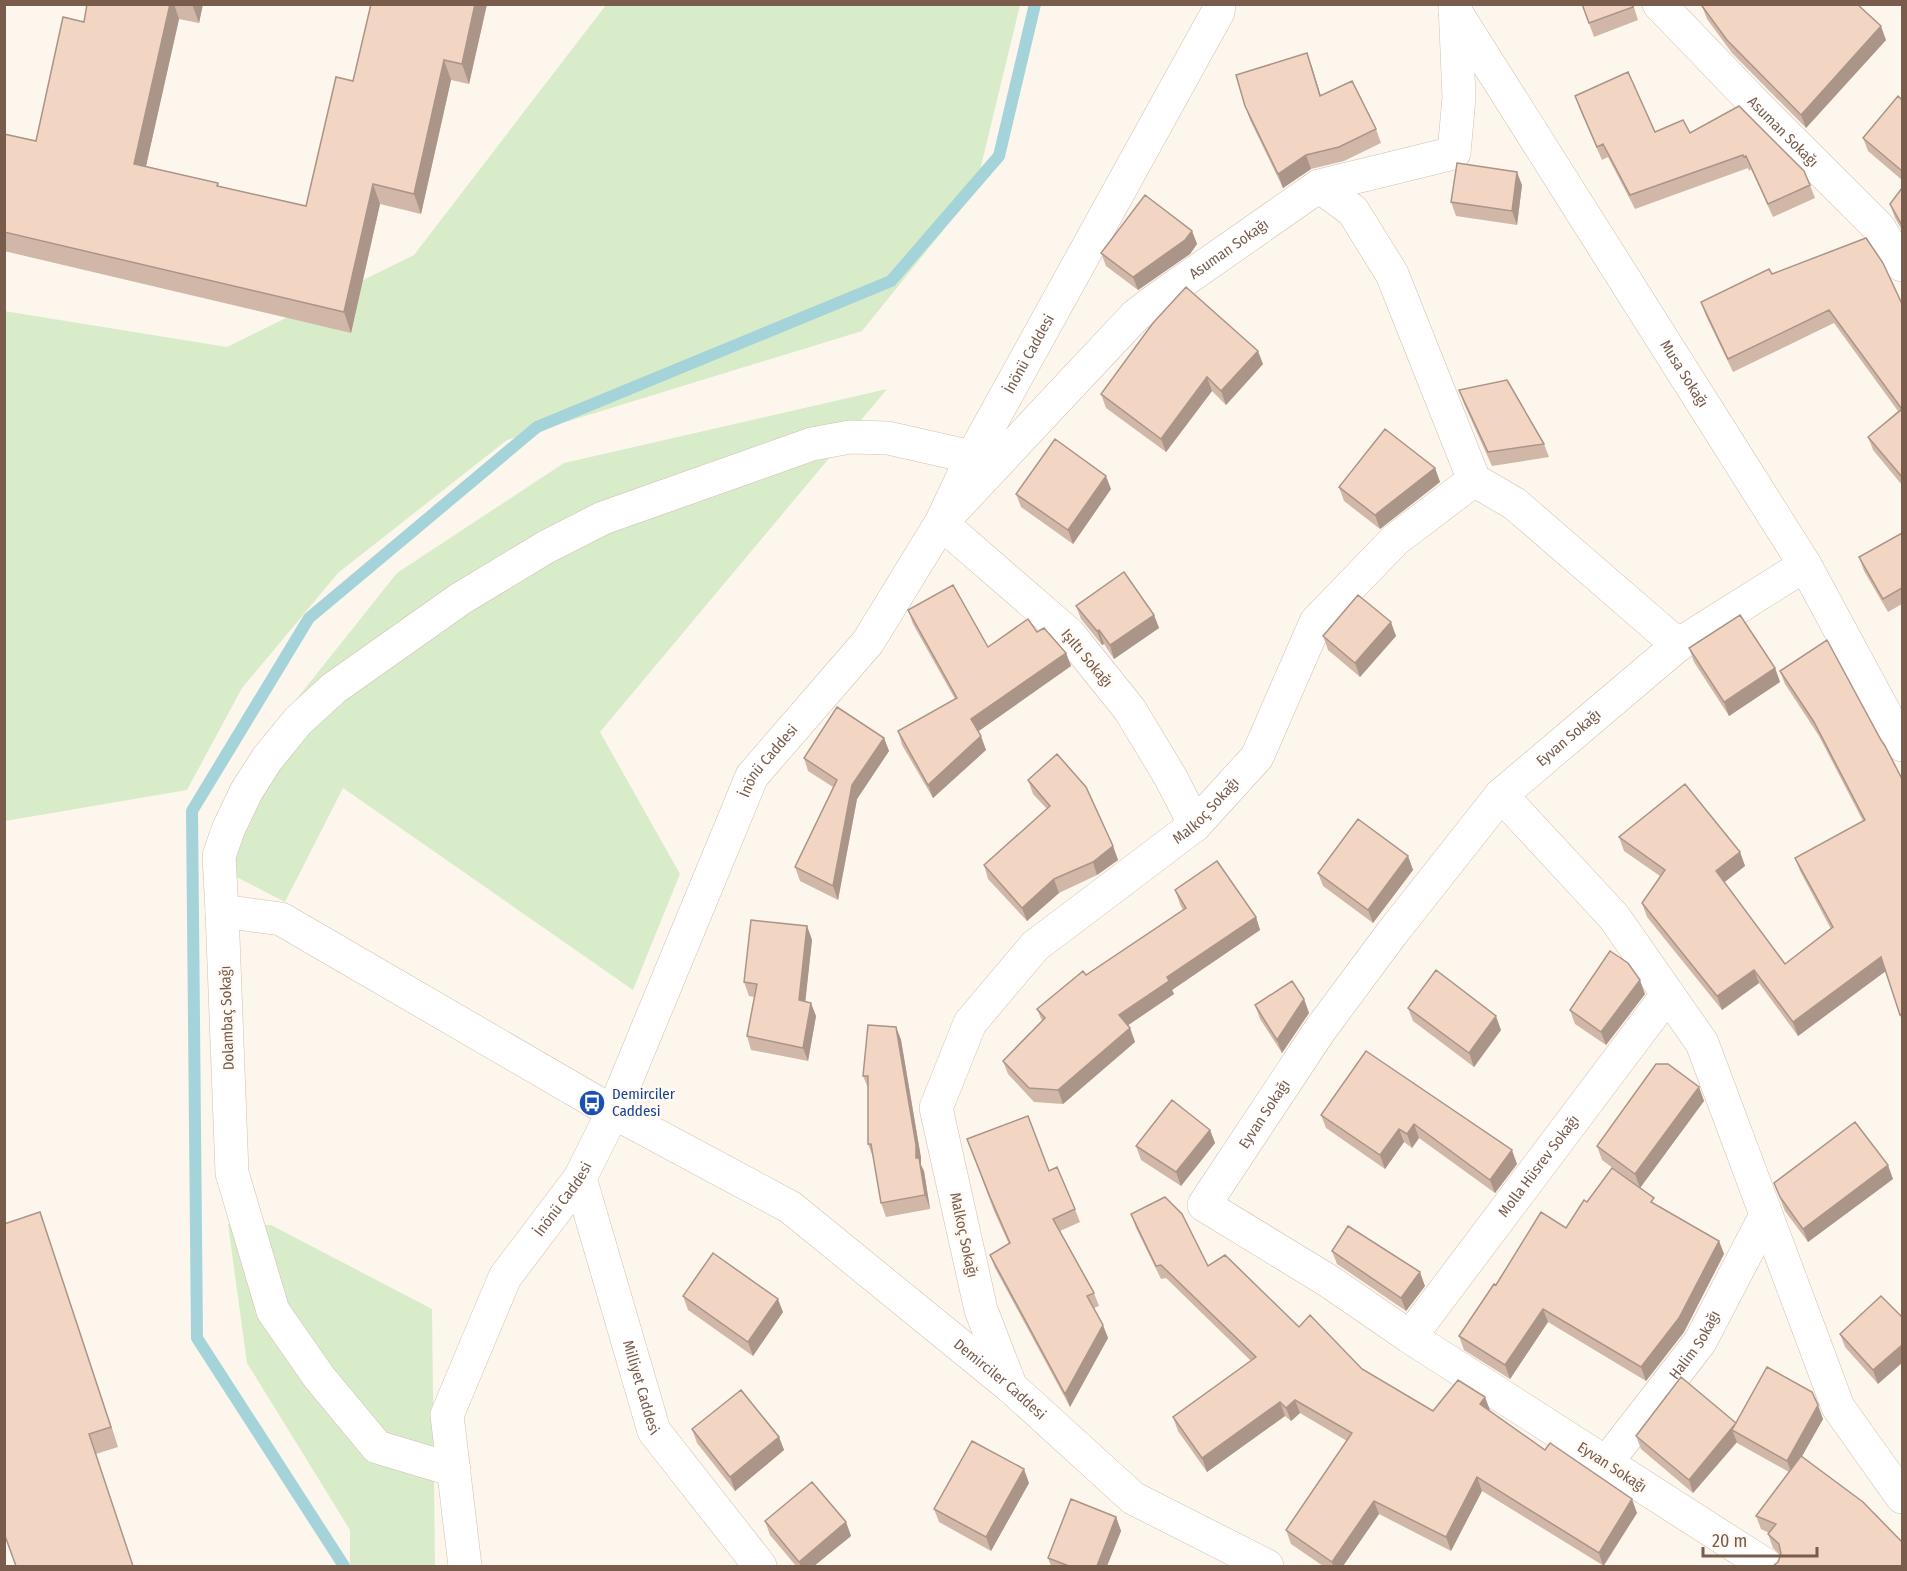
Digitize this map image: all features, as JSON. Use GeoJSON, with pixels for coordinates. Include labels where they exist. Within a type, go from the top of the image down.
{"type":"FeatureCollection","features":[{"type":"Feature","properties":{"kind":"street","name":"İnönü Caddesi"},"geometry":{"type":"LineString","coordinates":[[465,1566],[447,1415],[505,1277],[580,1178],[613,1112],[753,776],[868,642],[941,523],[972,457],[1218,12],[1219,4]]}},
{"type":"Feature","properties":{"kind":"street","name":"Asuman Sokağı"},"geometry":{"type":"LineString","coordinates":[[1659,4],[1761,110],[1880,228],[1902,265]]}},
{"type":"Feature","properties":{"kind":"street","name":"Asuman Sokağı"},"geometry":{"type":"LineString","coordinates":[[941,523],[1135,316],[1153,302],[1319,186],[1454,153],[1459,97],[1455,7]]}},
{"type":"Feature","properties":{"kind":"street","name":"Musa Sokağı"},"geometry":{"type":"LineString","coordinates":[[1455,7],[1805,565],[1902,745]]}},
{"type":"Feature","properties":{"kind":"street"},"geometry":{"type":"LineString","coordinates":[[1319,186],[1353,211],[1392,274],[1474,480],[1515,504],[1678,645]]}},
{"type":"Feature","properties":{"kind":"street","name":"Dolambaç Sokağı"},"geometry":{"type":"LineString","coordinates":[[454,1470],[377,1447],[319,1377],[273,1311],[232,1173],[219,856],[228,830],[246,792],[267,759],[298,721],[334,688],[451,606],[546,547],[603,518],[812,444],[850,437],[888,438],[972,457]]}},
{"type":"Feature","properties":{"kind":"street","name":"Malkoç Sokağı"},"geometry":{"type":"LineString","coordinates":[[1011,1387],[981,1310],[936,1108],[970,1023],[1035,946],[1195,825],[1257,758],[1316,622],[1395,540],[1474,480]]}},
{"type":"Feature","properties":{"kind":"street","name":"Işıltı Sokağı"},"geometry":{"type":"LineString","coordinates":[[941,523],[1069,634],[1130,710],[1171,778],[1195,825]]}},
{"type":"Feature","properties":{"kind":"street","name":"Eyvan Sokağı"},"geometry":{"type":"LineString","coordinates":[[1767,1566],[1410,1337],[1327,1280],[1204,1205],[1320,1030],[1392,933],[1501,795],[1678,645],[1805,565]]}},
{"type":"Feature","properties":{"kind":"street"},"geometry":{"type":"LineString","coordinates":[[1501,795],[1614,917],[1702,1043],[1838,1407],[1902,1497]]}},
{"type":"Feature","properties":{"kind":"street"},"geometry":{"type":"LineString","coordinates":[[222,911],[281,919],[613,1112]]}},
{"type":"Feature","properties":{"kind":"street","name":"Molla Hüsrev Sokağı"},"geometry":{"type":"LineString","coordinates":[[1410,1337],[1668,994]]}},
{"type":"Feature","properties":{"kind":"street","name":"Demirciler Caddesi"},"geometry":{"type":"LineString","coordinates":[[613,1112],[790,1207],[1011,1387],[1133,1498],[1267,1566]]}},
{"type":"Feature","properties":{"kind":"street","name":"Milliyet Caddesi"},"geometry":{"type":"LineString","coordinates":[[580,1178],[654,1431],[760,1566]]}},
{"type":"Feature","properties":{"kind":"street","name":"Halim Sokağı"},"geometry":{"type":"LineString","coordinates":[[1605,1463],[1700,1342],[1766,1215]]}},
{"type":"Feature","properties":{"kind":"green space"},"geometry":{"type":"Polygon","coordinates":[[[606,5],[1020,5],[975,191],[862,331],[507,440],[338,573],[242,688],[187,790],[5,821],[4,311],[227,347],[414,255],[606,5]]]}},
{"type":"Feature","properties":{"kind":"green space"},"geometry":{"type":"Polygon","coordinates":[[[887,389],[600,732],[680,874],[633,990],[343,788],[285,902],[221,869],[287,711],[397,573],[564,463],[887,389]]]}},
{"type":"Feature","properties":{"kind":"green space"},"geometry":{"type":"Polygon","coordinates":[[[228,1224],[271,1225],[432,1309],[435,1566],[350,1566],[350,1530],[247,1363],[228,1224]]]}},
{"type":"Feature","properties":{"kind":"building"},"geometry":{"type":"Polygon","coordinates":[[[87,4],[170,4],[134,164],[306,206],[336,77],[353,81],[371,4],[475,4],[462,64],[444,60],[414,194],[373,184],[344,312],[4,232],[4,134],[36,141],[63,17],[84,22],[87,4]]]}},
{"type":"Feature","properties":{"kind":"building"},"geometry":{"type":"Polygon","coordinates":[[[1582,4],[1633,4],[1633,7],[1589,23],[1582,4]]]}},
{"type":"Feature","properties":{"kind":"building"},"geometry":{"type":"Polygon","coordinates":[[[1703,4],[1857,4],[1881,26],[1801,115],[1727,40],[1702,6],[1703,4]]]}},
{"type":"Feature","properties":{"kind":"building"},"geometry":{"type":"Polygon","coordinates":[[[1307,53],[1320,96],[1352,81],[1376,129],[1339,147],[1306,155],[1278,174],[1245,106],[1236,75],[1307,53]]]}},
{"type":"Feature","properties":{"kind":"building"},"geometry":{"type":"Polygon","coordinates":[[[1628,72],[1655,132],[1683,120],[1690,133],[1739,106],[1804,171],[1810,185],[1768,204],[1746,156],[1743,155],[1630,195],[1603,144],[1597,147],[1575,96],[1628,72]]]}},
{"type":"Feature","properties":{"kind":"building"},"geometry":{"type":"Polygon","coordinates":[[[1898,96],[1902,100],[1902,171],[1863,138],[1898,96]]]}},
{"type":"Feature","properties":{"kind":"building"},"geometry":{"type":"Polygon","coordinates":[[[1457,163],[1517,172],[1512,211],[1451,202],[1457,163]]]}},
{"type":"Feature","properties":{"kind":"building"},"geometry":{"type":"Polygon","coordinates":[[[1902,188],[1902,225],[1890,204],[1902,188]]]}},
{"type":"Feature","properties":{"kind":"building"},"geometry":{"type":"Polygon","coordinates":[[[1145,195],[1192,231],[1185,240],[1133,277],[1101,253],[1145,195]]]}},
{"type":"Feature","properties":{"kind":"building"},"geometry":{"type":"Polygon","coordinates":[[[1866,238],[1883,263],[1902,304],[1902,409],[1829,310],[1728,359],[1701,302],[1769,269],[1772,274],[1866,238]]]}},
{"type":"Feature","properties":{"kind":"building"},"geometry":{"type":"Polygon","coordinates":[[[1186,287],[1258,351],[1221,391],[1207,377],[1161,439],[1101,394],[1153,323],[1186,287]]]}},
{"type":"Feature","properties":{"kind":"building"},"geometry":{"type":"Polygon","coordinates":[[[1507,380],[1544,444],[1488,452],[1459,390],[1507,380]]]}},
{"type":"Feature","properties":{"kind":"building"},"geometry":{"type":"Polygon","coordinates":[[[1902,409],[1902,477],[1868,437],[1902,409]]]}},
{"type":"Feature","properties":{"kind":"building"},"geometry":{"type":"Polygon","coordinates":[[[1385,429],[1435,468],[1375,515],[1339,487],[1385,429]]]}},
{"type":"Feature","properties":{"kind":"building"},"geometry":{"type":"Polygon","coordinates":[[[1055,439],[1106,476],[1068,530],[1016,494],[1055,439]]]}},
{"type":"Feature","properties":{"kind":"building"},"geometry":{"type":"Polygon","coordinates":[[[1902,533],[1902,588],[1883,599],[1859,557],[1902,533]]]}},
{"type":"Feature","properties":{"kind":"building"},"geometry":{"type":"Polygon","coordinates":[[[1124,572],[1154,615],[1110,645],[1076,606],[1124,572]]]}},
{"type":"Feature","properties":{"kind":"building"},"geometry":{"type":"Polygon","coordinates":[[[953,585],[988,647],[1028,619],[1037,632],[1044,628],[1066,653],[971,719],[981,736],[928,785],[898,731],[957,698],[908,610],[953,585]]]}},
{"type":"Feature","properties":{"kind":"building"},"geometry":{"type":"Polygon","coordinates":[[[1358,595],[1391,622],[1355,663],[1323,636],[1358,595]]]}},
{"type":"Feature","properties":{"kind":"building"},"geometry":{"type":"Polygon","coordinates":[[[1740,615],[1775,668],[1724,702],[1689,648],[1740,615]]]}},
{"type":"Feature","properties":{"kind":"building"},"geometry":{"type":"Polygon","coordinates":[[[1827,640],[1902,779],[1902,1014],[1900,1015],[1881,957],[1793,1022],[1754,970],[1717,996],[1642,903],[1665,870],[1619,837],[1685,784],[1740,852],[1716,871],[1785,964],[1833,927],[1795,858],[1865,820],[1814,722],[1780,671],[1827,640]]]}},
{"type":"Feature","properties":{"kind":"building"},"geometry":{"type":"Polygon","coordinates":[[[837,707],[884,738],[852,785],[833,886],[795,867],[837,780],[804,758],[837,707]]]}},
{"type":"Feature","properties":{"kind":"building"},"geometry":{"type":"Polygon","coordinates":[[[1057,754],[1086,787],[1113,846],[1093,862],[1054,879],[1022,908],[984,865],[1050,806],[1028,780],[1057,754]]]}},
{"type":"Feature","properties":{"kind":"building"},"geometry":{"type":"Polygon","coordinates":[[[1358,819],[1408,856],[1368,910],[1318,873],[1358,819]]]}},
{"type":"Feature","properties":{"kind":"building"},"geometry":{"type":"Polygon","coordinates":[[[1217,861],[1256,917],[1167,977],[1169,981],[1119,1015],[1130,1028],[1058,1090],[1029,1088],[1003,1061],[1045,1018],[1037,1009],[1083,971],[1086,975],[1186,908],[1175,890],[1217,861]]]}},
{"type":"Feature","properties":{"kind":"building"},"geometry":{"type":"Polygon","coordinates":[[[751,920],[807,926],[799,1000],[811,1003],[803,1048],[747,1036],[757,984],[744,982],[751,920]]]}},
{"type":"Feature","properties":{"kind":"building"},"geometry":{"type":"Polygon","coordinates":[[[1610,951],[1628,963],[1640,980],[1601,1032],[1570,1010],[1610,951]]]}},
{"type":"Feature","properties":{"kind":"building"},"geometry":{"type":"Polygon","coordinates":[[[1436,970],[1496,1016],[1469,1053],[1408,1008],[1436,970]]]}},
{"type":"Feature","properties":{"kind":"building"},"geometry":{"type":"Polygon","coordinates":[[[1292,981],[1304,999],[1277,1040],[1255,1005],[1292,981]]]}},
{"type":"Feature","properties":{"kind":"building"},"geometry":{"type":"Polygon","coordinates":[[[868,1025],[896,1027],[916,1145],[916,1158],[919,1158],[925,1195],[881,1203],[871,1144],[868,1144],[868,1076],[863,1076],[868,1025]]]}},
{"type":"Feature","properties":{"kind":"building"},"geometry":{"type":"Polygon","coordinates":[[[1366,1051],[1512,1150],[1490,1180],[1414,1124],[1407,1134],[1399,1129],[1380,1155],[1321,1115],[1366,1051]]]}},
{"type":"Feature","properties":{"kind":"building"},"geometry":{"type":"Polygon","coordinates":[[[1656,1064],[1668,1064],[1699,1087],[1635,1174],[1597,1146],[1656,1064]]]}},
{"type":"Feature","properties":{"kind":"building"},"geometry":{"type":"Polygon","coordinates":[[[1172,1100],[1210,1130],[1176,1172],[1136,1146],[1172,1100]]]}},
{"type":"Feature","properties":{"kind":"building"},"geometry":{"type":"Polygon","coordinates":[[[1028,1116],[1049,1171],[1057,1167],[1075,1209],[1053,1219],[1094,1293],[1087,1296],[1103,1325],[1065,1394],[990,1255],[1010,1243],[967,1139],[1028,1116]]]}},
{"type":"Feature","properties":{"kind":"building"},"geometry":{"type":"Polygon","coordinates":[[[1855,1122],[1888,1165],[1803,1229],[1780,1197],[1774,1183],[1855,1122]]]}},
{"type":"Feature","properties":{"kind":"building"},"geometry":{"type":"Polygon","coordinates":[[[1612,1168],[1654,1198],[1651,1202],[1719,1241],[1679,1318],[1641,1367],[1543,1309],[1505,1365],[1459,1336],[1494,1284],[1496,1285],[1541,1212],[1566,1228],[1584,1200],[1587,1202],[1612,1168]]]}},
{"type":"Feature","properties":{"kind":"building"},"geometry":{"type":"Polygon","coordinates":[[[1165,1197],[1182,1214],[1208,1266],[1225,1255],[1299,1327],[1310,1315],[1362,1369],[1433,1411],[1458,1380],[1485,1397],[1480,1404],[1545,1450],[1550,1443],[1632,1499],[1599,1553],[1477,1477],[1446,1537],[1374,1501],[1332,1562],[1286,1530],[1352,1433],[1295,1400],[1286,1408],[1280,1402],[1202,1458],[1173,1417],[1256,1357],[1161,1265],[1156,1266],[1131,1214],[1165,1197]]]}},
{"type":"Feature","properties":{"kind":"building"},"geometry":{"type":"Polygon","coordinates":[[[40,1212],[111,1427],[89,1434],[133,1566],[16,1566],[4,1533],[4,1224],[40,1212]]]}},
{"type":"Feature","properties":{"kind":"building"},"geometry":{"type":"Polygon","coordinates":[[[1348,1226],[1420,1272],[1401,1298],[1332,1251],[1348,1226]]]}},
{"type":"Feature","properties":{"kind":"building"},"geometry":{"type":"Polygon","coordinates":[[[713,1253],[778,1299],[748,1342],[683,1296],[713,1253]]]}},
{"type":"Feature","properties":{"kind":"building"},"geometry":{"type":"Polygon","coordinates":[[[1881,1296],[1902,1317],[1902,1345],[1873,1370],[1840,1334],[1881,1296]]]}},
{"type":"Feature","properties":{"kind":"building"},"geometry":{"type":"Polygon","coordinates":[[[1767,1367],[1812,1392],[1818,1405],[1787,1461],[1732,1430],[1767,1367]]]}},
{"type":"Feature","properties":{"kind":"building"},"geometry":{"type":"Polygon","coordinates":[[[1681,1377],[1736,1423],[1689,1480],[1636,1436],[1681,1377]]]}},
{"type":"Feature","properties":{"kind":"building"},"geometry":{"type":"Polygon","coordinates":[[[741,1390],[779,1437],[730,1477],[692,1429],[741,1390]]]}},
{"type":"Feature","properties":{"kind":"building"},"geometry":{"type":"Polygon","coordinates":[[[972,1441],[1024,1469],[986,1537],[934,1509],[972,1441]]]}},
{"type":"Feature","properties":{"kind":"building"},"geometry":{"type":"Polygon","coordinates":[[[1801,1456],[1863,1502],[1902,1542],[1902,1566],[1773,1566],[1778,1562],[1781,1554],[1779,1544],[1768,1534],[1776,1524],[1756,1516],[1801,1456]]]}},
{"type":"Feature","properties":{"kind":"building"},"geometry":{"type":"Polygon","coordinates":[[[812,1482],[846,1522],[799,1562],[765,1521],[812,1482]]]}},
{"type":"Feature","properties":{"kind":"building"},"geometry":{"type":"Polygon","coordinates":[[[1071,1499],[1116,1517],[1097,1566],[1069,1566],[1048,1558],[1071,1499]]]}},
{"type":"Feature","properties":{"kind":"waterway"},"geometry":{"type":"LineString","coordinates":[[344,1566],[197,1338],[192,811],[309,618],[537,427],[891,281],[999,156],[1035,4]]}},
{"type":"Feature","properties":{"kind":"place","name":"Demirciler Caddesi"},"geometry":{"type":"Point","coordinates":[592,1103]}}]}
